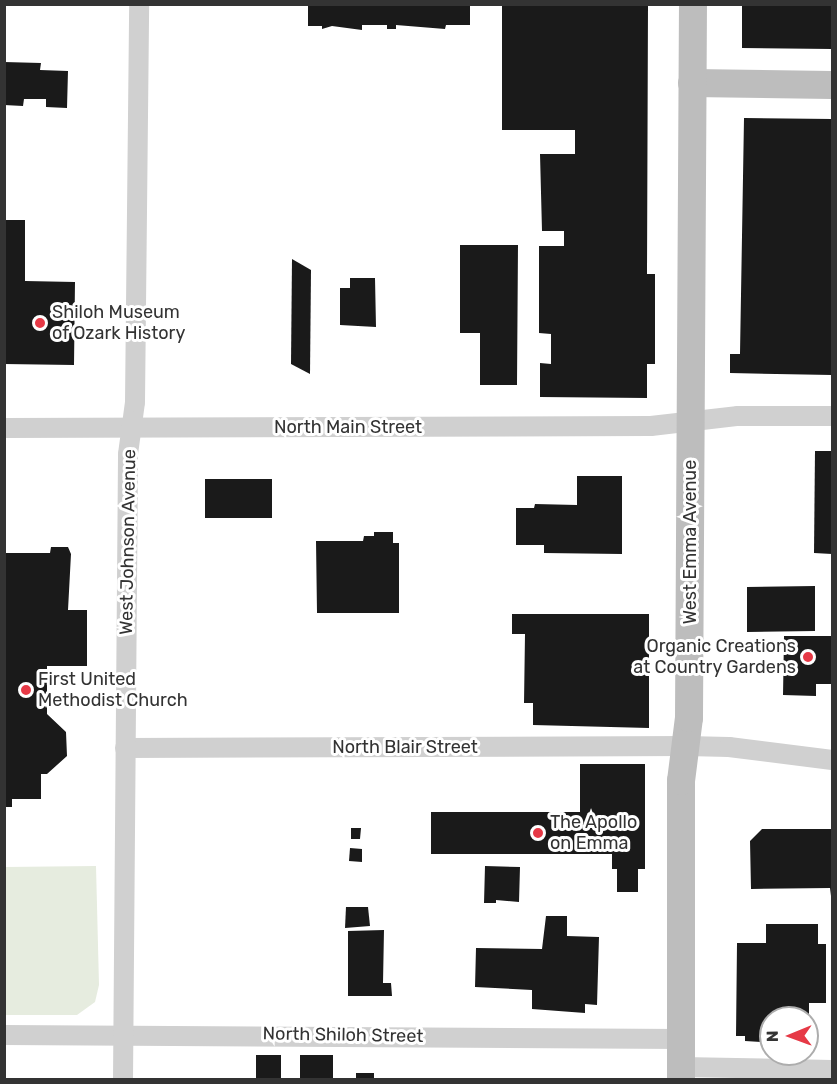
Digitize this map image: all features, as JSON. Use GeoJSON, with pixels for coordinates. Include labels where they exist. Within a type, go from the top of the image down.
{"type":"FeatureCollection","features":[{"type":"Feature","properties":{"kind":"street","name":"West Johnson Avenue"},"geometry":{"type":"LineString","coordinates":[[123,1080],[125,748],[139,4]]}},
{"type":"Feature","properties":{"kind":"street","name":"West Emma Avenue"},"geometry":{"type":"LineString","coordinates":[[681,1073],[681,781],[686,746],[691,421],[693,4]]}},
{"type":"Feature","properties":{"kind":"street"},"geometry":{"type":"LineString","coordinates":[[692,83],[832,86]]}},
{"type":"Feature","properties":{"kind":"street","name":"North Main Street"},"geometry":{"type":"LineString","coordinates":[[4,428],[651,426],[738,416],[832,416]]}},
{"type":"Feature","properties":{"kind":"street","name":"North Blair Street"},"geometry":{"type":"LineString","coordinates":[[125,748],[686,746],[729,747],[832,760]]}},
{"type":"Feature","properties":{"kind":"street","name":"North Shiloh Street"},"geometry":{"type":"LineString","coordinates":[[4,1035],[681,1040]]}},
{"type":"Feature","properties":{"kind":"street"},"geometry":{"type":"LineString","coordinates":[[681,1073],[832,1070]]}},
{"type":"Feature","properties":{"kind":"shaded area"},"geometry":{"type":"Polygon","coordinates":[[[96,866],[99,985],[95,1002],[77,1015],[5,1015],[5,867],[96,866]]]}},
{"type":"Feature","properties":{"kind":"building"},"geometry":{"type":"Polygon","coordinates":[[[308,4],[470,4],[470,25],[446,25],[445,29],[396,25],[396,29],[387,29],[387,25],[362,25],[362,30],[332,26],[322,29],[322,26],[308,26],[308,4]]]}},
{"type":"Feature","properties":{"kind":"building"},"geometry":{"type":"Polygon","coordinates":[[[502,4],[648,4],[647,274],[655,274],[655,364],[647,364],[647,398],[540,397],[540,363],[551,364],[551,334],[539,333],[539,246],[564,246],[564,231],[542,231],[540,154],[575,154],[575,130],[502,130],[502,4]]]}},
{"type":"Feature","properties":{"kind":"building"},"geometry":{"type":"Polygon","coordinates":[[[742,4],[832,4],[832,49],[742,48],[742,4]]]}},
{"type":"Feature","properties":{"kind":"building"},"geometry":{"type":"Polygon","coordinates":[[[4,62],[41,63],[40,70],[68,71],[67,108],[46,107],[46,99],[24,99],[23,106],[4,105],[4,62]]]}},
{"type":"Feature","properties":{"kind":"building"},"geometry":{"type":"Polygon","coordinates":[[[744,118],[832,119],[832,375],[730,373],[730,354],[740,354],[744,118]]]}},
{"type":"Feature","properties":{"kind":"building","name":"Shiloh Museum of Ozark History"},"geometry":{"type":"Polygon","coordinates":[[[4,220],[25,220],[25,281],[75,282],[74,365],[4,364],[4,220]]]}},
{"type":"Feature","properties":{"kind":"building"},"geometry":{"type":"Polygon","coordinates":[[[460,245],[518,245],[517,385],[480,385],[480,333],[460,333],[460,245]]]}},
{"type":"Feature","properties":{"kind":"building"},"geometry":{"type":"Polygon","coordinates":[[[292,259],[311,270],[310,374],[291,364],[292,259]]]}},
{"type":"Feature","properties":{"kind":"building"},"geometry":{"type":"Polygon","coordinates":[[[350,278],[375,278],[376,327],[340,325],[340,288],[350,288],[350,278]]]}},
{"type":"Feature","properties":{"kind":"building"},"geometry":{"type":"Polygon","coordinates":[[[815,451],[832,451],[832,554],[814,553],[815,451]]]}},
{"type":"Feature","properties":{"kind":"building"},"geometry":{"type":"Polygon","coordinates":[[[577,476],[622,476],[622,554],[544,553],[544,545],[516,545],[516,508],[534,508],[535,504],[577,505],[577,476]]]}},
{"type":"Feature","properties":{"kind":"building"},"geometry":{"type":"Polygon","coordinates":[[[205,479],[272,479],[272,518],[205,518],[205,479]]]}},
{"type":"Feature","properties":{"kind":"building"},"geometry":{"type":"Polygon","coordinates":[[[374,532],[393,532],[393,543],[399,543],[399,613],[317,613],[316,541],[363,541],[364,536],[374,536],[374,532]]]}},
{"type":"Feature","properties":{"kind":"building","name":"First United Methodist Church"},"geometry":{"type":"Polygon","coordinates":[[[51,547],[68,547],[71,554],[68,610],[87,610],[87,666],[47,666],[47,714],[66,732],[67,756],[47,774],[41,774],[41,799],[12,799],[12,807],[4,807],[4,553],[50,553],[51,547]]]}},
{"type":"Feature","properties":{"kind":"building"},"geometry":{"type":"Polygon","coordinates":[[[815,586],[815,631],[747,632],[747,587],[815,586]]]}},
{"type":"Feature","properties":{"kind":"building"},"geometry":{"type":"Polygon","coordinates":[[[512,614],[649,614],[649,728],[533,725],[533,703],[524,703],[525,634],[512,634],[512,614]]]}},
{"type":"Feature","properties":{"kind":"building","name":"Organic Creations at Country Gardens"},"geometry":{"type":"Polygon","coordinates":[[[784,636],[832,636],[832,684],[816,684],[816,696],[783,695],[784,636]]]}},
{"type":"Feature","properties":{"kind":"building","name":"The Apollo on Emma"},"geometry":{"type":"Polygon","coordinates":[[[580,764],[645,764],[645,869],[638,869],[638,892],[617,892],[617,869],[612,869],[612,854],[431,854],[431,812],[580,812],[580,764]]]}},
{"type":"Feature","properties":{"kind":"building"},"geometry":{"type":"Polygon","coordinates":[[[351,828],[361,828],[360,839],[351,839],[351,828]]]}},
{"type":"Feature","properties":{"kind":"building"},"geometry":{"type":"Polygon","coordinates":[[[762,829],[832,829],[832,904],[830,888],[751,889],[750,841],[762,829]]]}},
{"type":"Feature","properties":{"kind":"building"},"geometry":{"type":"Polygon","coordinates":[[[350,848],[362,849],[362,862],[349,861],[350,848]]]}},
{"type":"Feature","properties":{"kind":"building"},"geometry":{"type":"Polygon","coordinates":[[[485,866],[520,867],[519,902],[496,900],[496,903],[484,903],[485,866]]]}},
{"type":"Feature","properties":{"kind":"building"},"geometry":{"type":"Polygon","coordinates":[[[346,907],[368,907],[370,926],[345,928],[346,907]]]}},
{"type":"Feature","properties":{"kind":"building"},"geometry":{"type":"Polygon","coordinates":[[[546,916],[567,916],[567,936],[599,937],[597,1005],[585,1004],[585,1013],[532,1009],[532,990],[475,987],[476,948],[542,949],[546,916]]]}},
{"type":"Feature","properties":{"kind":"building"},"geometry":{"type":"Polygon","coordinates":[[[766,924],[818,924],[818,944],[826,944],[826,1003],[809,1003],[809,1006],[759,1006],[759,1042],[745,1041],[745,1036],[736,1036],[737,943],[766,943],[766,924]]]}},
{"type":"Feature","properties":{"kind":"building"},"geometry":{"type":"Polygon","coordinates":[[[384,930],[383,983],[391,983],[392,996],[348,996],[348,931],[384,930]]]}},
{"type":"Feature","properties":{"kind":"building"},"geometry":{"type":"Polygon","coordinates":[[[256,1055],[281,1055],[281,1080],[256,1080],[256,1055]]]}},
{"type":"Feature","properties":{"kind":"building"},"geometry":{"type":"Polygon","coordinates":[[[300,1055],[333,1055],[333,1080],[300,1080],[300,1055]]]}},
{"type":"Feature","properties":{"kind":"building"},"geometry":{"type":"Polygon","coordinates":[[[356,1073],[374,1073],[374,1080],[356,1080],[356,1073]]]}},
{"type":"Feature","properties":{"kind":"place","name":"Shiloh Museum of Ozark History"},"geometry":{"type":"Point","coordinates":[40,323]}},
{"type":"Feature","properties":{"kind":"place","name":"Organic Creations at Country Gardens"},"geometry":{"type":"Point","coordinates":[808,657]}},
{"type":"Feature","properties":{"kind":"place","name":"First United Methodist Church"},"geometry":{"type":"Point","coordinates":[26,690]}},
{"type":"Feature","properties":{"kind":"place","name":"The Apollo on Emma"},"geometry":{"type":"Point","coordinates":[538,833]}}]}
